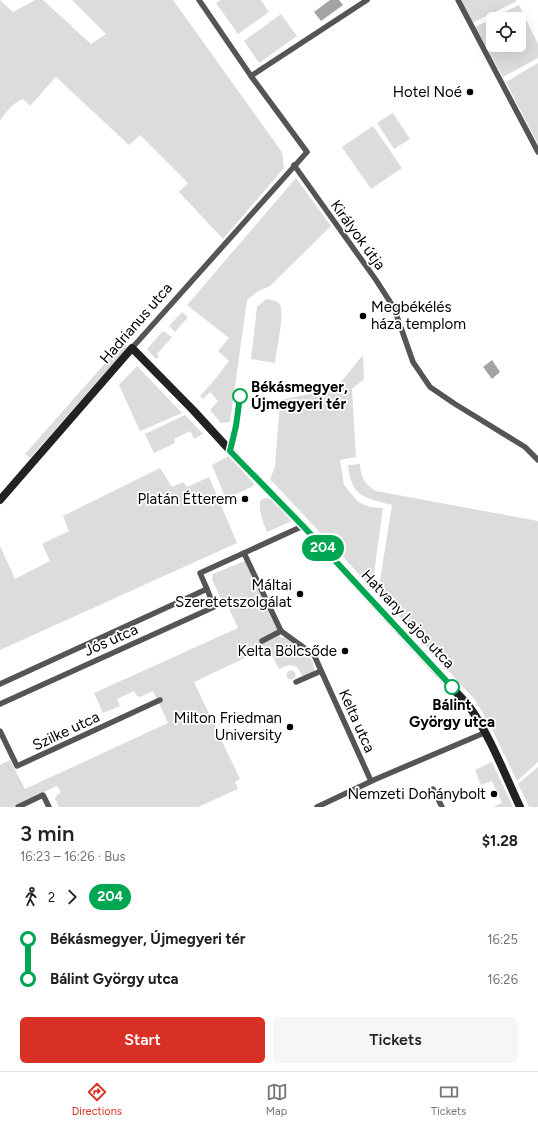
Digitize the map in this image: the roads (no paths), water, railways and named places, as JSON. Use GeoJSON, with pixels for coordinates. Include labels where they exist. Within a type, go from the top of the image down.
{"type":"FeatureCollection","features":[{"type":"Feature","properties":{"kind":"street"},"geometry":{"type":"LineString","coordinates":[[199,0],[251,76],[307,152],[294,165]]}},
{"type":"Feature","properties":{"kind":"street"},"geometry":{"type":"LineString","coordinates":[[251,76],[367,0]]}},
{"type":"Feature","properties":{"kind":"street"},"geometry":{"type":"LineString","coordinates":[[458,0],[538,152]]}},
{"type":"Feature","properties":{"kind":"street","name":"Hadrianus utca"},"geometry":{"type":"LineString","coordinates":[[0,500],[294,165]]}},
{"type":"Feature","properties":{"kind":"street","name":"Királyok útja"},"geometry":{"type":"LineString","coordinates":[[294,165],[376,280],[394,308],[413,362],[430,387],[525,447],[538,460]]}},
{"type":"Feature","properties":{"kind":"street","name":"Hatvany Lajos utca"},"geometry":{"type":"LineString","coordinates":[[132,348],[194,410],[468,705],[484,733],[520,807]]}},
{"type":"Feature","properties":{"kind":"street","name":"Jós utca"},"geometry":{"type":"LineString","coordinates":[[0,704],[214,607],[200,573],[303,526]]}},
{"type":"Feature","properties":{"kind":"street"},"geometry":{"type":"LineString","coordinates":[[244,553],[281,632],[262,641]]}},
{"type":"Feature","properties":{"kind":"street","name":"Jós utca"},"geometry":{"type":"LineString","coordinates":[[0,684],[207,589]]}},
{"type":"Feature","properties":{"kind":"street","name":"Kelta utca"},"geometry":{"type":"LineString","coordinates":[[281,632],[314,655],[371,781]]}},
{"type":"Feature","properties":{"kind":"street"},"geometry":{"type":"LineString","coordinates":[[296,682],[321,671]]}},
{"type":"Feature","properties":{"kind":"street","name":"Szilke utca"},"geometry":{"type":"LineString","coordinates":[[0,731],[17,766],[160,700]]}},
{"type":"Feature","properties":{"kind":"street"},"geometry":{"type":"LineString","coordinates":[[318,807],[371,781],[484,733]]}},
{"type":"Feature","properties":{"kind":"street"},"geometry":{"type":"LineString","coordinates":[[433,789],[442,807]]}},
{"type":"Feature","properties":{"kind":"street"},"geometry":{"type":"LineString","coordinates":[[18,807],[43,795],[49,807]]}},
{"type":"Feature","properties":{"kind":"place","name":"Hotel Noé"},"geometry":{"type":"Point","coordinates":[470,92]}},
{"type":"Feature","properties":{"kind":"place","name":"Megbékélés háza templom"},"geometry":{"type":"Point","coordinates":[363,316]}},
{"type":"Feature","properties":{"kind":"place","name":"Békásmegyer, Újmegyeri tér"},"geometry":{"type":"Point","coordinates":[240,396]}},
{"type":"Feature","properties":{"kind":"place","name":"Platán Étterem"},"geometry":{"type":"Point","coordinates":[245,499]}},
{"type":"Feature","properties":{"kind":"place","name":"Máltai Szeretetszolgálat"},"geometry":{"type":"Point","coordinates":[300,594]}},
{"type":"Feature","properties":{"kind":"place","name":"Kelta Bölcsőde"},"geometry":{"type":"Point","coordinates":[345,651]}},
{"type":"Feature","properties":{"kind":"place","name":"Bálint György utca"},"geometry":{"type":"Point","coordinates":[452,687]}},
{"type":"Feature","properties":{"kind":"place","name":"Milton Friedman University"},"geometry":{"type":"Point","coordinates":[290,727]}},
{"type":"Feature","properties":{"kind":"place","name":"Nemzeti Dohánybolt"},"geometry":{"type":"Point","coordinates":[494,794]}}]}
